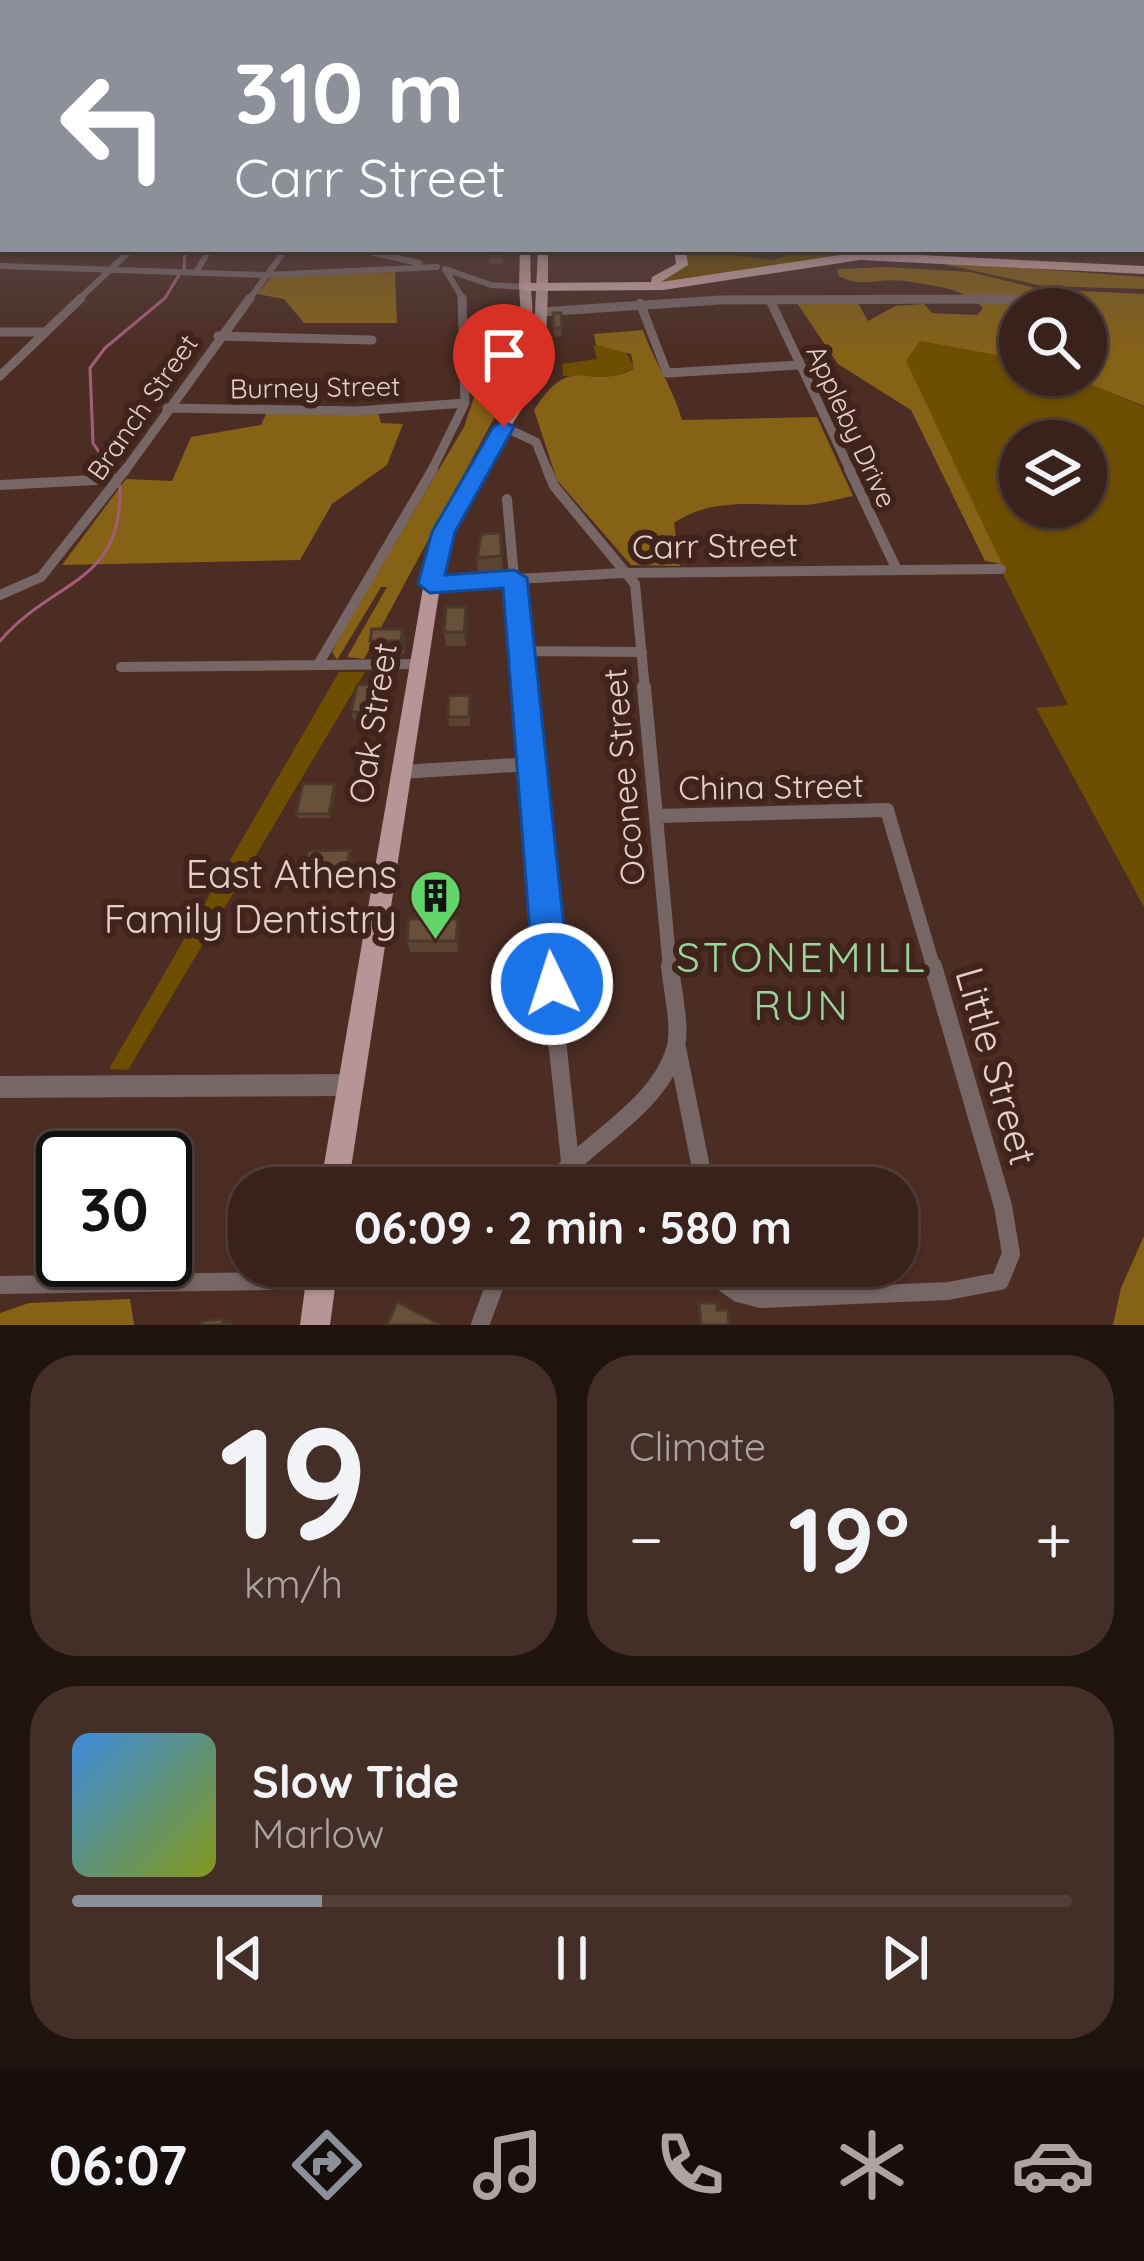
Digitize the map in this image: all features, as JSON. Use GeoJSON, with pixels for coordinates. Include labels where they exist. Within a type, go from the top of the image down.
{"type":"FeatureCollection","features":[{"type":"Feature","properties":{"kind":"highway"},"geometry":{"type":"LineString","coordinates":[[526,252],[537,285]]}},
{"type":"Feature","properties":{"kind":"highway"},"geometry":{"type":"LineString","coordinates":[[537,285],[542,252]]}},
{"type":"Feature","properties":{"kind":"highway"},"geometry":{"type":"LineString","coordinates":[[537,285],[663,278],[682,265],[680,252]]}},
{"type":"Feature","properties":{"kind":"highway"},"geometry":{"type":"LineString","coordinates":[[925,252],[1084,265]]}},
{"type":"Feature","properties":{"kind":"highway"},"geometry":{"type":"LineString","coordinates":[[999,252],[1144,267]]}},
{"type":"Feature","properties":{"kind":"highway"},"geometry":{"type":"LineString","coordinates":[[537,285],[663,286],[860,256],[1144,267]]}},
{"type":"Feature","properties":{"kind":"main road"},"geometry":{"type":"LineString","coordinates":[[504,427],[535,371],[540,312],[537,285]]}},
{"type":"Feature","properties":{"kind":"main road"},"geometry":{"type":"LineString","coordinates":[[535,371],[527,350],[537,285]]}},
{"type":"Feature","properties":{"kind":"main road","name":"Oak Street"},"geometry":{"type":"LineString","coordinates":[[337,1167],[430,584],[443,532],[504,427]]}},
{"type":"Feature","properties":{"kind":"main road"},"geometry":{"type":"LineString","coordinates":[[315,1325],[320,1287]]}},
{"type":"Feature","properties":{"kind":"street"},"geometry":{"type":"LineString","coordinates":[[0,376],[129,252]]}},
{"type":"Feature","properties":{"kind":"street","name":"Branch Street"},"geometry":{"type":"LineString","coordinates":[[0,595],[29,586],[100,505],[114,479],[284,252]]}},
{"type":"Feature","properties":{"kind":"street"},"geometry":{"type":"LineString","coordinates":[[369,252],[491,285],[537,285]]}},
{"type":"Feature","properties":{"kind":"street"},"geometry":{"type":"LineString","coordinates":[[196,272],[207,254]]}},
{"type":"Feature","properties":{"kind":"street"},"geometry":{"type":"LineString","coordinates":[[0,266],[265,275],[441,268]]}},
{"type":"Feature","properties":{"kind":"street"},"geometry":{"type":"LineString","coordinates":[[319,663],[465,403],[465,303],[441,268]]}},
{"type":"Feature","properties":{"kind":"street"},"geometry":{"type":"LineString","coordinates":[[540,312],[640,303],[999,299]]}},
{"type":"Feature","properties":{"kind":"street","name":"Appleby Drive"},"geometry":{"type":"LineString","coordinates":[[770,300],[897,570]]}},
{"type":"Feature","properties":{"kind":"street"},"geometry":{"type":"LineString","coordinates":[[640,303],[667,373],[799,365]]}},
{"type":"Feature","properties":{"kind":"street"},"geometry":{"type":"LineString","coordinates":[[0,332],[44,332]]}},
{"type":"Feature","properties":{"kind":"street"},"geometry":{"type":"LineString","coordinates":[[218,336],[372,340]]}},
{"type":"Feature","properties":{"kind":"street","name":"Burney Street"},"geometry":{"type":"LineString","coordinates":[[167,409],[356,411],[465,403]]}},
{"type":"Feature","properties":{"kind":"street"},"geometry":{"type":"LineString","coordinates":[[504,427],[536,442],[554,486],[630,573]]}},
{"type":"Feature","properties":{"kind":"street"},"geometry":{"type":"LineString","coordinates":[[0,485],[114,479]]}},
{"type":"Feature","properties":{"kind":"street"},"geometry":{"type":"LineString","coordinates":[[507,499],[564,1136],[570,1161]]}},
{"type":"Feature","properties":{"kind":"street","name":"Carr Street"},"geometry":{"type":"LineString","coordinates":[[430,584],[630,573],[1001,568]]}},
{"type":"Feature","properties":{"kind":"street","name":"Oconee Street"},"geometry":{"type":"LineString","coordinates":[[630,573],[642,652],[677,1047],[702,1167]]}},
{"type":"Feature","properties":{"kind":"street"},"geometry":{"type":"LineString","coordinates":[[521,651],[642,652]]}},
{"type":"Feature","properties":{"kind":"street"},"geometry":{"type":"LineString","coordinates":[[122,667],[418,664]]}},
{"type":"Feature","properties":{"kind":"street"},"geometry":{"type":"LineString","coordinates":[[401,772],[532,764]]}},
{"type":"Feature","properties":{"kind":"street","name":"China Street"},"geometry":{"type":"LineString","coordinates":[[656,816],[887,811]]}},
{"type":"Feature","properties":{"kind":"street","name":"Little Street"},"geometry":{"type":"LineString","coordinates":[[731,1287],[760,1299],[948,1292],[990,1285],[1007,1272],[1011,1247],[1003,1206],[887,811]]}},
{"type":"Feature","properties":{"kind":"street"},"geometry":{"type":"LineString","coordinates":[[565,1167],[650,1094],[677,1047]]}},
{"type":"Feature","properties":{"kind":"street"},"geometry":{"type":"LineString","coordinates":[[0,1087],[350,1085]]}},
{"type":"Feature","properties":{"kind":"street"},"geometry":{"type":"LineString","coordinates":[[0,1285],[228,1277]]}},
{"type":"Feature","properties":{"kind":"street"},"geometry":{"type":"LineString","coordinates":[[480,1325],[493,1287]]}},
{"type":"Feature","properties":{"kind":"shaded area"},"geometry":{"type":"Polygon","coordinates":[[[684,252],[771,260],[801,252],[940,255],[847,255],[644,286],[684,266],[684,252]]]}},
{"type":"Feature","properties":{"kind":"shaded area"},"geometry":{"type":"Polygon","coordinates":[[[930,261],[1144,277],[1144,289],[1043,286],[930,261]]]}},
{"type":"Feature","properties":{"kind":"shaded area"},"geometry":{"type":"Polygon","coordinates":[[[837,269],[970,272],[1035,288],[999,288],[999,355],[920,341],[906,361],[1002,564],[985,561],[911,410],[838,364],[797,303],[858,303],[868,321],[895,306],[924,304],[932,313],[977,315],[983,308],[947,288],[896,280],[856,282],[839,276],[837,269]]]}},
{"type":"Feature","properties":{"kind":"shaded area"},"geometry":{"type":"Polygon","coordinates":[[[395,272],[397,323],[304,323],[284,299],[257,294],[271,277],[395,272]]]}},
{"type":"Feature","properties":{"kind":"shaded area"},"geometry":{"type":"Polygon","coordinates":[[[1107,292],[1144,294],[1144,406],[1107,391],[1107,292]]]}},
{"type":"Feature","properties":{"kind":"shaded area"},"geometry":{"type":"Polygon","coordinates":[[[945,321],[999,344],[999,396],[1107,396],[1107,391],[1144,407],[1144,907],[1036,708],[1068,705],[891,348],[945,321]]]}},
{"type":"Feature","properties":{"kind":"shaded area"},"geometry":{"type":"Polygon","coordinates":[[[643,330],[682,420],[817,417],[853,496],[805,505],[737,504],[705,509],[674,523],[680,566],[631,565],[557,480],[534,410],[559,381],[634,369],[631,354],[596,345],[594,334],[643,330]]]}},
{"type":"Feature","properties":{"kind":"shaded area"},"geometry":{"type":"Polygon","coordinates":[[[472,335],[494,338],[507,363],[494,418],[364,659],[347,657],[387,587],[381,587],[337,660],[332,652],[344,629],[464,427],[475,394],[472,335]]]}},
{"type":"Feature","properties":{"kind":"shaded area"},"geometry":{"type":"Polygon","coordinates":[[[593,345],[625,350],[635,369],[610,377],[563,376],[562,364],[597,359],[593,345]]]}},
{"type":"Feature","properties":{"kind":"shaded area"},"geometry":{"type":"Polygon","coordinates":[[[378,412],[381,423],[403,424],[387,465],[332,504],[300,560],[62,565],[126,479],[172,481],[191,437],[261,425],[266,414],[378,412]]]}},
{"type":"Feature","properties":{"kind":"shaded area"},"geometry":{"type":"Polygon","coordinates":[[[339,672],[365,672],[128,1070],[109,1069],[339,672]]]}},
{"type":"Feature","properties":{"kind":"shaded area"},"geometry":{"type":"Polygon","coordinates":[[[1144,1236],[1144,1325],[1113,1325],[1121,1288],[1144,1236]]]}},
{"type":"Feature","properties":{"kind":"shaded area"},"geometry":{"type":"Polygon","coordinates":[[[130,1299],[134,1325],[0,1325],[0,1313],[29,1303],[130,1299]]]}},
{"type":"Feature","properties":{"kind":"building"},"geometry":{"type":"Polygon","coordinates":[[[553,313],[561,313],[562,328],[553,328],[553,313]]]}},
{"type":"Feature","properties":{"kind":"building"},"geometry":{"type":"Polygon","coordinates":[[[511,324],[510,340],[497,340],[496,326],[511,324]]]}},
{"type":"Feature","properties":{"kind":"building"},"geometry":{"type":"Polygon","coordinates":[[[500,533],[502,556],[477,558],[481,534],[500,533]]]}},
{"type":"Feature","properties":{"kind":"building"},"geometry":{"type":"Polygon","coordinates":[[[446,607],[466,607],[464,632],[444,632],[446,607]]]}},
{"type":"Feature","properties":{"kind":"building"},"geometry":{"type":"Polygon","coordinates":[[[372,629],[403,629],[401,641],[370,641],[372,629]]]}},
{"type":"Feature","properties":{"kind":"building"},"geometry":{"type":"Polygon","coordinates":[[[378,684],[373,712],[351,712],[357,685],[378,684]]]}},
{"type":"Feature","properties":{"kind":"building"},"geometry":{"type":"Polygon","coordinates":[[[470,695],[469,717],[448,717],[449,696],[470,695]]]}},
{"type":"Feature","properties":{"kind":"building"},"geometry":{"type":"Polygon","coordinates":[[[303,784],[335,784],[329,814],[296,814],[303,784]]]}},
{"type":"Feature","properties":{"kind":"building"},"geometry":{"type":"Polygon","coordinates":[[[350,850],[347,867],[315,867],[314,872],[305,872],[308,851],[350,850]]]}},
{"type":"Feature","properties":{"kind":"building"},"geometry":{"type":"Polygon","coordinates":[[[409,919],[458,919],[456,941],[407,941],[409,919]]]}},
{"type":"Feature","properties":{"kind":"building"},"geometry":{"type":"Polygon","coordinates":[[[397,1302],[440,1324],[440,1325],[387,1325],[397,1302]]]}},
{"type":"Feature","properties":{"kind":"building"},"geometry":{"type":"Polygon","coordinates":[[[699,1303],[717,1303],[717,1310],[728,1310],[729,1325],[701,1325],[699,1303]]]}},
{"type":"Feature","properties":{"kind":"building"},"geometry":{"type":"Polygon","coordinates":[[[223,1319],[222,1325],[201,1325],[201,1321],[223,1319]]]}},
{"type":"Feature","properties":{"kind":"waterway"},"geometry":{"type":"LineString","coordinates":[[184,269],[185,252]]}},
{"type":"Feature","properties":{"kind":"waterway"},"geometry":{"type":"LineString","coordinates":[[113,473],[93,443],[90,368],[105,348],[165,298],[179,275]]}},
{"type":"Feature","properties":{"kind":"waterway"},"geometry":{"type":"LineString","coordinates":[[0,641],[98,562],[118,518],[120,486]]}},
{"type":"Feature","properties":{"kind":"place","name":"East Athens Family Dentistry"},"geometry":{"type":"Point","coordinates":[436,941]}},
{"type":"Feature","properties":{"kind":"district","name":"STONEMILL RUN"},"geometry":{"type":"Point","coordinates":[802,980]}},
{"type":"Feature","properties":{"kind":"route"},"geometry":{"type":"LineString","coordinates":[[504,427],[443,532],[430,584],[514,578],[552,984]]}}]}
